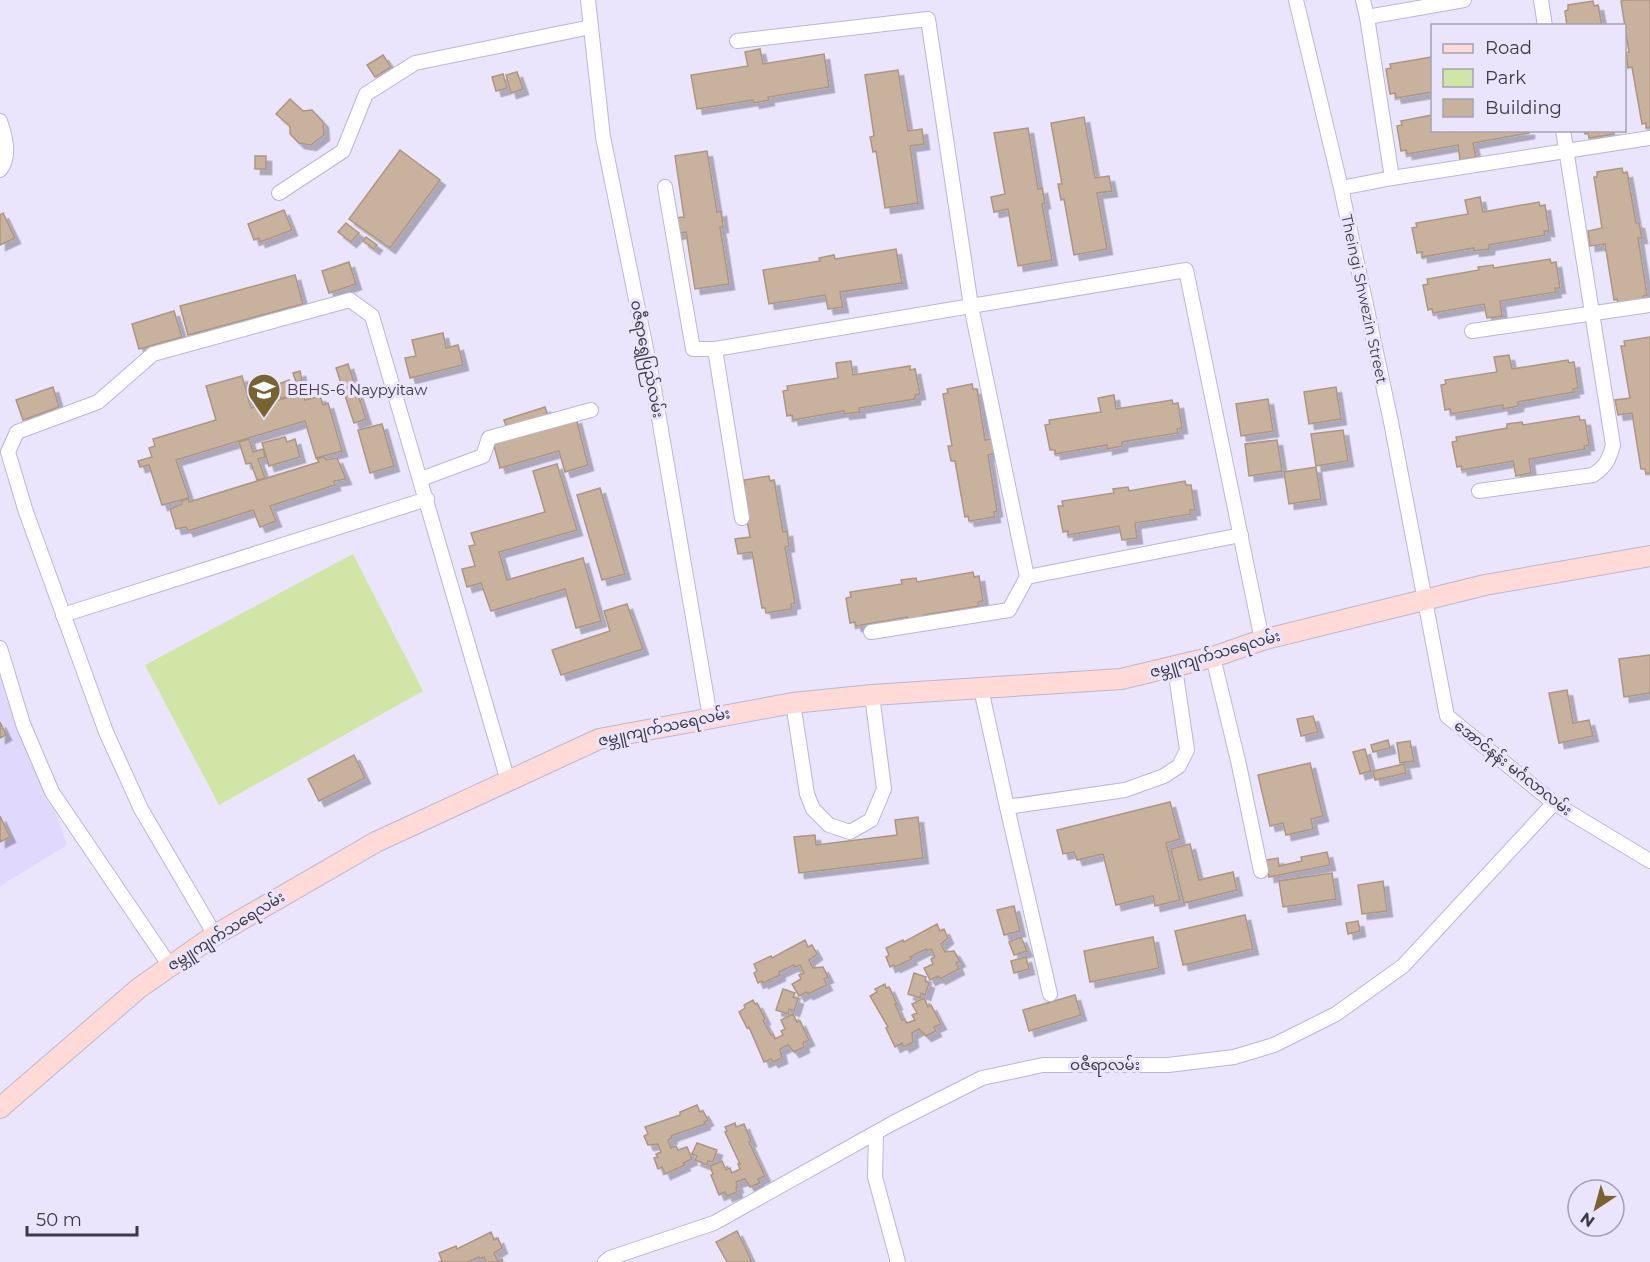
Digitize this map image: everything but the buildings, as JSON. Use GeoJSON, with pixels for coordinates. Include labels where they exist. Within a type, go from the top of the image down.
{"type":"FeatureCollection","features":[{"type":"Feature","properties":{"kind":"main road","name":"ဇမ္ဘူကျက်သရေလမ်း"},"geometry":{"type":"LineString","coordinates":[[0,1108],[139,988],[215,935],[376,842],[599,739],[793,703],[872,694],[1121,679],[1175,668],[1262,640],[1485,585],[1650,556]]}},
{"type":"Feature","properties":{"kind":"street","name":"ဝဇီရာရွှေပြည်လမ်း"},"geometry":{"type":"LineString","coordinates":[[588,0],[603,137],[653,383],[710,717]]}},
{"type":"Feature","properties":{"kind":"street","name":"Theingi Shwezin Street"},"geometry":{"type":"LineString","coordinates":[[1296,0],[1341,188],[1391,422],[1424,600]]}},
{"type":"Feature","properties":{"kind":"street"},"geometry":{"type":"LineString","coordinates":[[1363,0],[1392,178]]}},
{"type":"Feature","properties":{"kind":"street"},"geometry":{"type":"LineString","coordinates":[[1367,17],[1464,0]]}},
{"type":"Feature","properties":{"kind":"street"},"geometry":{"type":"LineString","coordinates":[[1541,0],[1545,24]]}},
{"type":"Feature","properties":{"kind":"street"},"geometry":{"type":"LineString","coordinates":[[737,41],[928,19],[971,306],[1027,578],[1009,610],[871,632]]}},
{"type":"Feature","properties":{"kind":"street"},"geometry":{"type":"LineString","coordinates":[[279,193],[343,151],[366,94],[415,63],[591,27]]}},
{"type":"Feature","properties":{"kind":"street"},"geometry":{"type":"LineString","coordinates":[[0,121],[7,140],[4,165],[0,170]]}},
{"type":"Feature","properties":{"kind":"street"},"geometry":{"type":"LineString","coordinates":[[1479,491],[1593,475],[1604,468],[1609,461],[1613,445],[1563,132]]}},
{"type":"Feature","properties":{"kind":"street"},"geometry":{"type":"LineString","coordinates":[[1341,188],[1650,138]]}},
{"type":"Feature","properties":{"kind":"street"},"geometry":{"type":"LineString","coordinates":[[665,187],[693,349],[715,349],[1186,270],[1262,640]]}},
{"type":"Feature","properties":{"kind":"street"},"geometry":{"type":"LineString","coordinates":[[215,935],[141,809],[106,732],[26,512],[8,452],[17,432],[98,402],[153,354],[350,300],[372,316],[508,781]]}},
{"type":"Feature","properties":{"kind":"street"},"geometry":{"type":"LineString","coordinates":[[1472,331],[1650,305]]}},
{"type":"Feature","properties":{"kind":"street"},"geometry":{"type":"LineString","coordinates":[[715,349],[742,518]]}},
{"type":"Feature","properties":{"kind":"street"},"geometry":{"type":"LineString","coordinates":[[421,479],[483,456],[489,438],[591,410]]}},
{"type":"Feature","properties":{"kind":"street"},"geometry":{"type":"LineString","coordinates":[[63,615],[427,499]]}},
{"type":"Feature","properties":{"kind":"street"},"geometry":{"type":"LineString","coordinates":[[1027,578],[1241,535]]}},
{"type":"Feature","properties":{"kind":"street","name":"အောင်နန်း မင်္ဂလာလမ်း"},"geometry":{"type":"LineString","coordinates":[[1424,600],[1447,716],[1554,803],[1650,861]]}},
{"type":"Feature","properties":{"kind":"street"},"geometry":{"type":"LineString","coordinates":[[0,648],[23,724],[52,792],[170,966]]}},
{"type":"Feature","properties":{"kind":"street"},"geometry":{"type":"LineString","coordinates":[[1213,657],[1261,871]]}},
{"type":"Feature","properties":{"kind":"street"},"geometry":{"type":"LineString","coordinates":[[1007,807],[1125,790],[1164,776],[1179,766],[1186,750],[1175,668]]}},
{"type":"Feature","properties":{"kind":"street"},"geometry":{"type":"LineString","coordinates":[[981,689],[1050,994]]}},
{"type":"Feature","properties":{"kind":"street"},"geometry":{"type":"LineString","coordinates":[[793,703],[807,794],[813,809],[829,825],[850,832],[871,820],[884,789],[872,694]]}},
{"type":"Feature","properties":{"kind":"street","name":"ဝဇီရာလမ်း"},"geometry":{"type":"LineString","coordinates":[[605,1262],[610,1258],[714,1223],[876,1133],[982,1078],[1043,1065],[1168,1065],[1234,1057],[1274,1045],[1336,1014],[1403,966],[1554,803]]}},
{"type":"Feature","properties":{"kind":"street"},"geometry":{"type":"LineString","coordinates":[[876,1133],[875,1177],[898,1262]]}},
{"type":"Feature","properties":{"kind":"shaded area"},"geometry":{"type":"Polygon","coordinates":[[[0,656],[67,845],[0,886],[0,656]]]}},
{"type":"Feature","properties":{"kind":"green space"},"geometry":{"type":"Polygon","coordinates":[[[353,554],[423,691],[219,805],[145,665],[353,554]]]}},
{"type":"Feature","properties":{"kind":"place","name":"BEHS-6 Naypyitaw"},"geometry":{"type":"Point","coordinates":[264,419]}}]}
